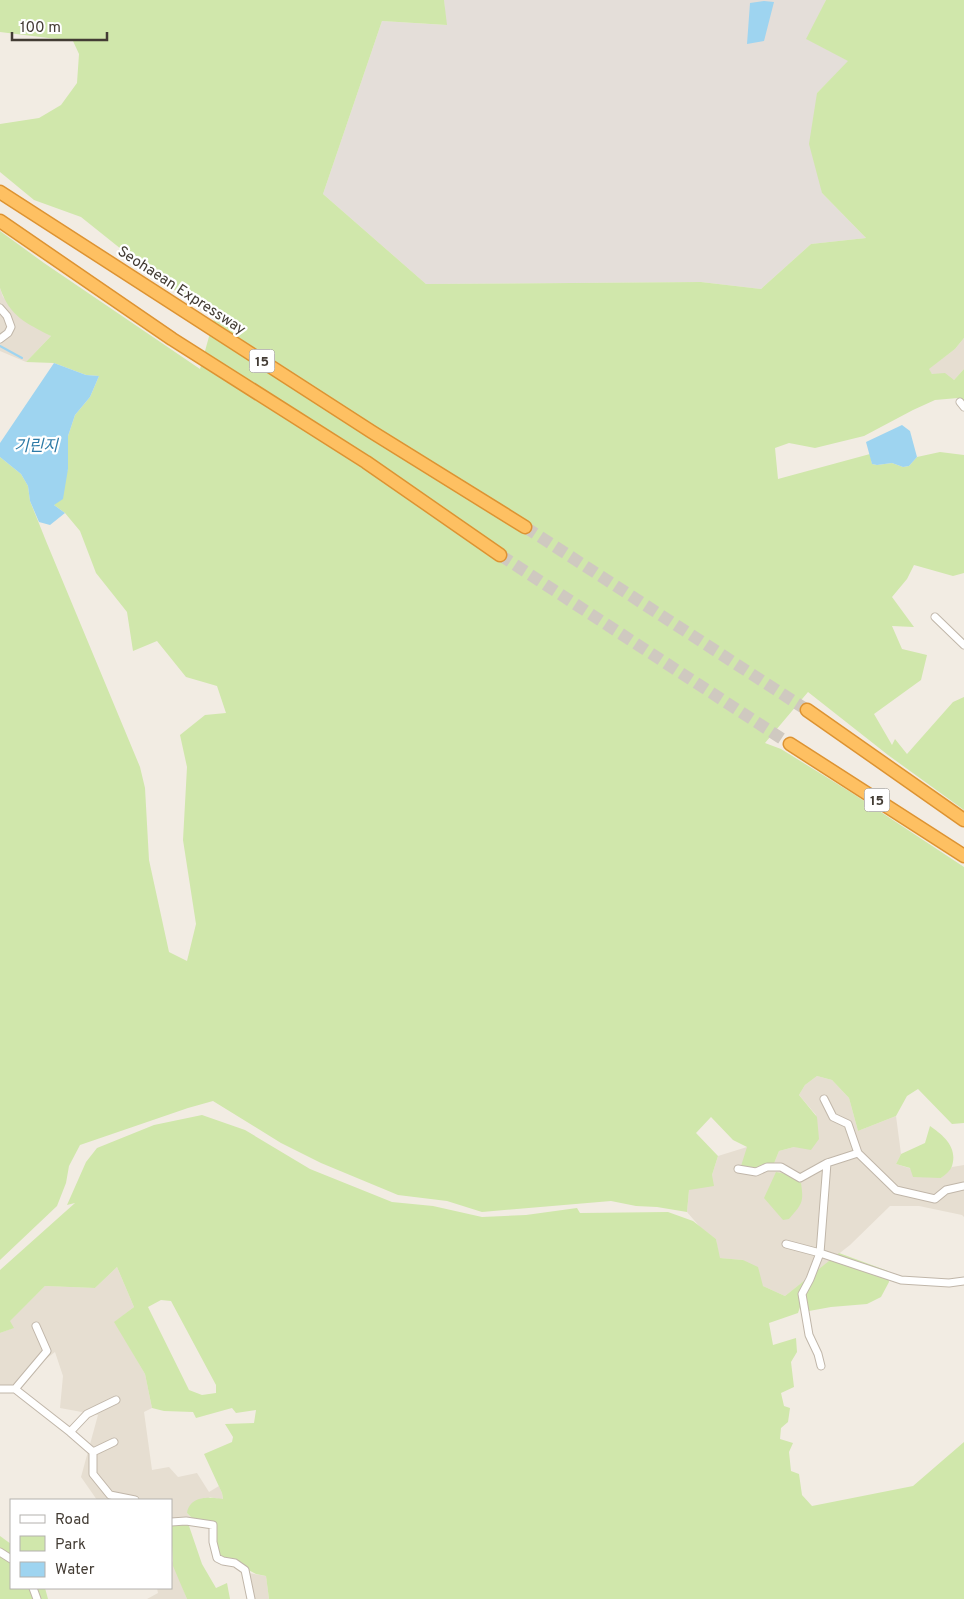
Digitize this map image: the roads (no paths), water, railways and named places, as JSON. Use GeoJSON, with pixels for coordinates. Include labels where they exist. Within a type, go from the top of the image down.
{"type":"FeatureCollection","features":[{"type":"Feature","properties":{"kind":"highway","name":"Seohaean Expressway"},"geometry":{"type":"LineString","coordinates":[[0,192],[372,432],[525,527]]}},
{"type":"Feature","properties":{"kind":"highway","name":"15"},"geometry":{"type":"LineString","coordinates":[[0,220],[172,339],[366,462],[500,555]]}},
{"type":"Feature","properties":{"kind":"highway","name":"15"},"geometry":{"type":"LineString","coordinates":[[807,710],[964,820]]}},
{"type":"Feature","properties":{"kind":"highway","name":"15"},"geometry":{"type":"LineString","coordinates":[[790,744],[964,856]]}},
{"type":"Feature","properties":{"kind":"street"},"geometry":{"type":"LineString","coordinates":[[0,308],[7,316],[11,327],[8,333],[0,339]]}},
{"type":"Feature","properties":{"kind":"street"},"geometry":{"type":"LineString","coordinates":[[934,617],[964,645]]}},
{"type":"Feature","properties":{"kind":"street"},"geometry":{"type":"LineString","coordinates":[[824,1100],[833,1117],[848,1124],[858,1153],[896,1190],[934,1199],[946,1190],[964,1186]]}},
{"type":"Feature","properties":{"kind":"street"},"geometry":{"type":"LineString","coordinates":[[738,1169],[756,1172],[768,1168],[781,1167],[800,1178],[827,1164],[858,1153]]}},
{"type":"Feature","properties":{"kind":"street"},"geometry":{"type":"LineString","coordinates":[[821,1366],[818,1354],[809,1335],[802,1294],[820,1253],[827,1164]]}},
{"type":"Feature","properties":{"kind":"street"},"geometry":{"type":"LineString","coordinates":[[786,1244],[820,1253],[901,1280],[949,1283],[964,1281]]}},
{"type":"Feature","properties":{"kind":"street"},"geometry":{"type":"LineString","coordinates":[[15,1389],[47,1351],[36,1326]]}},
{"type":"Feature","properties":{"kind":"street"},"geometry":{"type":"LineString","coordinates":[[0,1389],[15,1389],[70,1432],[93,1452],[93,1474],[110,1495],[130,1499]]}},
{"type":"Feature","properties":{"kind":"street"},"geometry":{"type":"LineString","coordinates":[[70,1432],[87,1414],[116,1400]]}},
{"type":"Feature","properties":{"kind":"street"},"geometry":{"type":"LineString","coordinates":[[93,1452],[114,1442]]}},
{"type":"Feature","properties":{"kind":"street"},"geometry":{"type":"LineString","coordinates":[[172,1522],[186,1521],[212,1525],[213,1542],[218,1558],[235,1563],[246,1570],[251,1599]]}},
{"type":"Feature","properties":{"kind":"water"},"geometry":{"type":"Polygon","coordinates":[[[774,2],[764,41],[747,44],[750,3],[774,2]]]}},
{"type":"Feature","properties":{"kind":"water","name":"기린지"},"geometry":{"type":"Polygon","coordinates":[[[54,363],[86,375],[99,376],[90,397],[75,415],[68,436],[68,469],[63,499],[54,505],[65,513],[50,525],[39,522],[30,501],[28,486],[21,474],[0,457],[0,443],[54,363]]]}},
{"type":"Feature","properties":{"kind":"water"},"geometry":{"type":"Polygon","coordinates":[[[902,425],[910,431],[917,457],[909,466],[903,467],[892,463],[872,464],[866,442],[902,425]]]}},
{"type":"Feature","properties":{"kind":"waterway"},"geometry":{"type":"LineString","coordinates":[[0,346],[22,358]]}},
{"type":"Feature","properties":{"kind":"tunnel"},"geometry":{"type":"LineString","coordinates":[[525,527],[807,710]]}},
{"type":"Feature","properties":{"kind":"tunnel"},"geometry":{"type":"LineString","coordinates":[[500,555],[790,744]]}}]}
